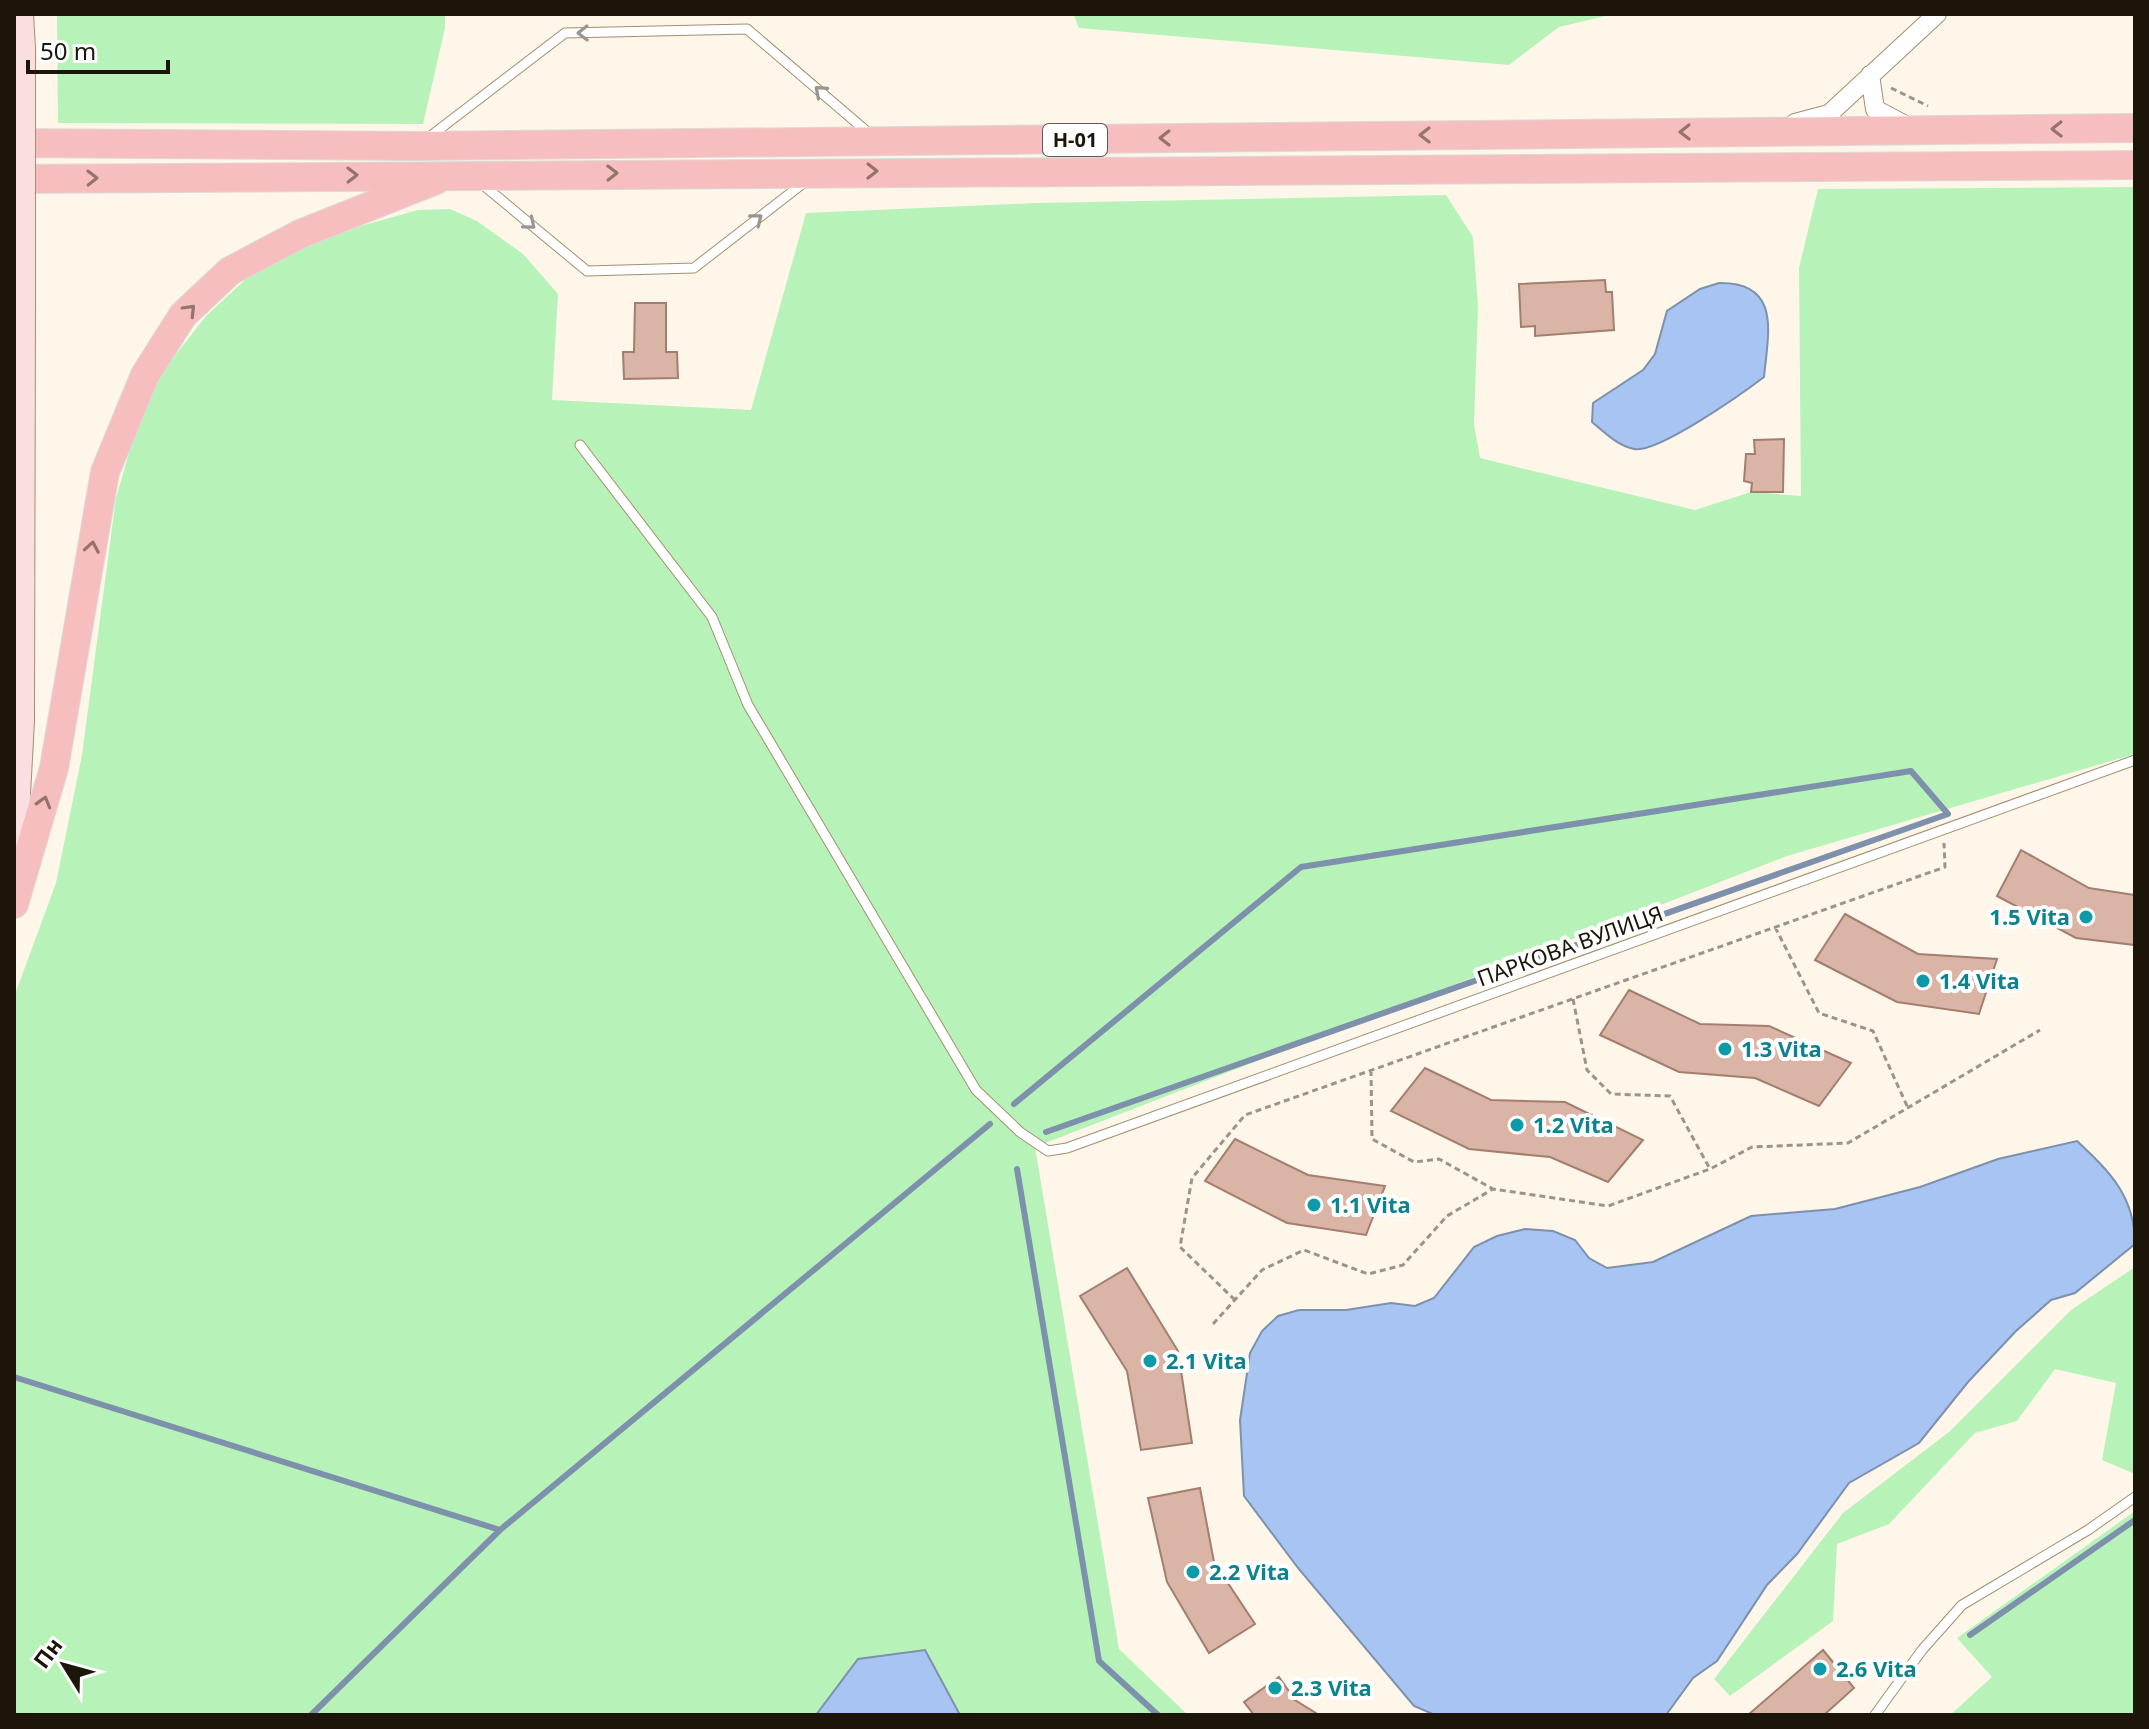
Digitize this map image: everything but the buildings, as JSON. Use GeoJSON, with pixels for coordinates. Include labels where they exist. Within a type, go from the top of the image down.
{"type":"FeatureCollection","features":[{"type":"Feature","properties":{"kind":"main road"},"geometry":{"type":"LineString","coordinates":[[14,868],[23,298],[21,14]]}},
{"type":"Feature","properties":{"kind":"main road","name":"Н-01"},"geometry":{"type":"LineString","coordinates":[[14,143],[418,146],[879,142],[1737,131],[1926,119],[2135,128]]}},
{"type":"Feature","properties":{"kind":"main road","name":"Н-01"},"geometry":{"type":"LineString","coordinates":[[14,179],[818,171],[2135,165]]}},
{"type":"Feature","properties":{"kind":"main road"},"geometry":{"type":"LineString","coordinates":[[14,904],[54,768],[105,472],[145,375],[183,315],[230,271],[300,234],[461,174]]}},
{"type":"Feature","properties":{"kind":"street"},"geometry":{"type":"LineString","coordinates":[[1737,131],[1785,125],[1829,114],[1937,14]]}},
{"type":"Feature","properties":{"kind":"street"},"geometry":{"type":"LineString","coordinates":[[1873,73],[1875,109],[1926,119]]}},
{"type":"Feature","properties":{"kind":"lane"},"geometry":{"type":"LineString","coordinates":[[418,146],[565,33],[747,29],[879,142]]}},
{"type":"Feature","properties":{"kind":"lane"},"geometry":{"type":"LineString","coordinates":[[461,174],[587,271],[694,268],[818,171]]}},
{"type":"Feature","properties":{"kind":"lane","name":"ПАРКОВА ВУЛИЦЯ"},"geometry":{"type":"LineString","coordinates":[[580,445],[712,617],[748,705],[976,1090],[1020,1132],[1048,1151],[1067,1148],[2135,760]]}},
{"type":"Feature","properties":{"kind":"lane"},"geometry":{"type":"LineString","coordinates":[[1875,1715],[1922,1650],[1962,1605],[2088,1530],[2135,1497]]}},
{"type":"Feature","properties":{"kind":"path"},"geometry":{"type":"LineString","coordinates":[[1873,73],[1926,119]]}},
{"type":"Feature","properties":{"kind":"path"},"geometry":{"type":"LineString","coordinates":[[1235,1300],[1180,1247],[1192,1178],[1245,1115],[1945,867],[1944,830]]}},
{"type":"Feature","properties":{"kind":"path"},"geometry":{"type":"LineString","coordinates":[[1775,927],[1819,1013],[1873,1031],[1908,1108]]}},
{"type":"Feature","properties":{"kind":"path"},"geometry":{"type":"LineString","coordinates":[[1573,999],[1587,1070],[1611,1094],[1670,1096],[1710,1169]]}},
{"type":"Feature","properties":{"kind":"path"},"geometry":{"type":"LineString","coordinates":[[1371,1070],[1372,1139],[1414,1162],[1439,1159],[1493,1189],[1608,1206],[1710,1169],[1752,1147],[1848,1143],[2040,1030]]}},
{"type":"Feature","properties":{"kind":"path"},"geometry":{"type":"LineString","coordinates":[[1213,1324],[1262,1270],[1304,1250],[1368,1274],[1403,1265],[1447,1216],[1493,1189]]}},
{"type":"Feature","properties":{"kind":"green space"},"geometry":{"type":"Polygon","coordinates":[[[57,14],[445,14],[445,28],[423,124],[58,123],[57,14]]]}},
{"type":"Feature","properties":{"kind":"green space"},"geometry":{"type":"Polygon","coordinates":[[[1073,14],[1614,14],[1559,27],[1509,65],[1079,28],[1073,14]]]}},
{"type":"Feature","properties":{"kind":"green space"},"geometry":{"type":"Polygon","coordinates":[[[2135,187],[2135,754],[1787,856],[1035,1147],[1119,1649],[1188,1715],[14,1715],[14,997],[56,883],[82,755],[116,498],[139,418],[166,367],[206,316],[247,278],[304,246],[364,225],[418,210],[450,209],[477,221],[523,254],[558,294],[552,400],[751,410],[806,213],[1037,203],[1446,195],[1473,237],[1478,307],[1474,424],[1480,458],[1695,510],[1751,492],[1801,496],[1799,268],[1818,189],[2135,187]]]}},
{"type":"Feature","properties":{"kind":"green space"},"geometry":{"type":"Polygon","coordinates":[[[2135,1267],[2135,1474],[2102,1460],[2116,1383],[2055,1369],[2017,1421],[1975,1433],[1889,1524],[1837,1544],[1833,1621],[1730,1696],[1714,1679],[1843,1513],[1949,1432],[2071,1310],[2135,1267]]]}},
{"type":"Feature","properties":{"kind":"green space"},"geometry":{"type":"Polygon","coordinates":[[[2135,1511],[2135,1715],[1950,1715],[1992,1677],[1957,1638],[2135,1511]]]}},
{"type":"Feature","properties":{"kind":"water"},"geometry":{"type":"Polygon","coordinates":[[[1719,283],[1739,285],[1753,291],[1762,301],[1768,328],[1764,377],[1700,421],[1661,442],[1634,449],[1617,442],[1592,422],[1593,403],[1643,370],[1655,354],[1667,311],[1700,289],[1719,283]]]}},
{"type":"Feature","properties":{"kind":"water"},"geometry":{"type":"Polygon","coordinates":[[[2077,1141],[2100,1163],[2125,1198],[2134,1227],[2135,1244],[2075,1293],[2051,1300],[2016,1331],[1968,1382],[1919,1443],[1849,1483],[1797,1554],[1767,1585],[1717,1661],[1693,1678],[1666,1715],[1435,1715],[1414,1706],[1298,1568],[1244,1496],[1240,1420],[1250,1353],[1262,1331],[1278,1316],[1299,1310],[1346,1310],[1391,1303],[1415,1306],[1434,1298],[1474,1247],[1497,1236],[1525,1229],[1553,1231],[1575,1240],[1589,1258],[1607,1268],[1653,1262],[1751,1216],[1835,1209],[1920,1187],[1998,1159],[2077,1141]]]}},
{"type":"Feature","properties":{"kind":"water"},"geometry":{"type":"Polygon","coordinates":[[[925,1650],[960,1715],[816,1715],[858,1659],[925,1650]]]}},
{"type":"Feature","properties":{"kind":"waterway"},"geometry":{"type":"LineString","coordinates":[[1014,1104],[1301,867],[1911,771],[1948,814],[1046,1132]]}},
{"type":"Feature","properties":{"kind":"waterway"},"geometry":{"type":"LineString","coordinates":[[311,1715],[500,1530],[990,1124]]}},
{"type":"Feature","properties":{"kind":"waterway"},"geometry":{"type":"LineString","coordinates":[[1017,1169],[1099,1661],[1158,1715]]}},
{"type":"Feature","properties":{"kind":"waterway"},"geometry":{"type":"LineString","coordinates":[[14,1377],[500,1530]]}},
{"type":"Feature","properties":{"kind":"waterway"},"geometry":{"type":"LineString","coordinates":[[1970,1635],[2135,1520]]}},
{"type":"Feature","properties":{"kind":"place","name":"1.5 Vita"},"geometry":{"type":"Point","coordinates":[2086,917]}},
{"type":"Feature","properties":{"kind":"place","name":"1.4 Vita"},"geometry":{"type":"Point","coordinates":[1923,981]}},
{"type":"Feature","properties":{"kind":"place","name":"1.3 Vita"},"geometry":{"type":"Point","coordinates":[1725,1049]}},
{"type":"Feature","properties":{"kind":"place","name":"1.2 Vita"},"geometry":{"type":"Point","coordinates":[1517,1125]}},
{"type":"Feature","properties":{"kind":"place","name":"1.1 Vita"},"geometry":{"type":"Point","coordinates":[1314,1205]}},
{"type":"Feature","properties":{"kind":"place","name":"2.1 Vita"},"geometry":{"type":"Point","coordinates":[1150,1361]}},
{"type":"Feature","properties":{"kind":"place","name":"2.2 Vita"},"geometry":{"type":"Point","coordinates":[1193,1572]}},
{"type":"Feature","properties":{"kind":"place","name":"2.6 Vita"},"geometry":{"type":"Point","coordinates":[1820,1669]}},
{"type":"Feature","properties":{"kind":"place","name":"2.3 Vita"},"geometry":{"type":"Point","coordinates":[1275,1688]}}]}
